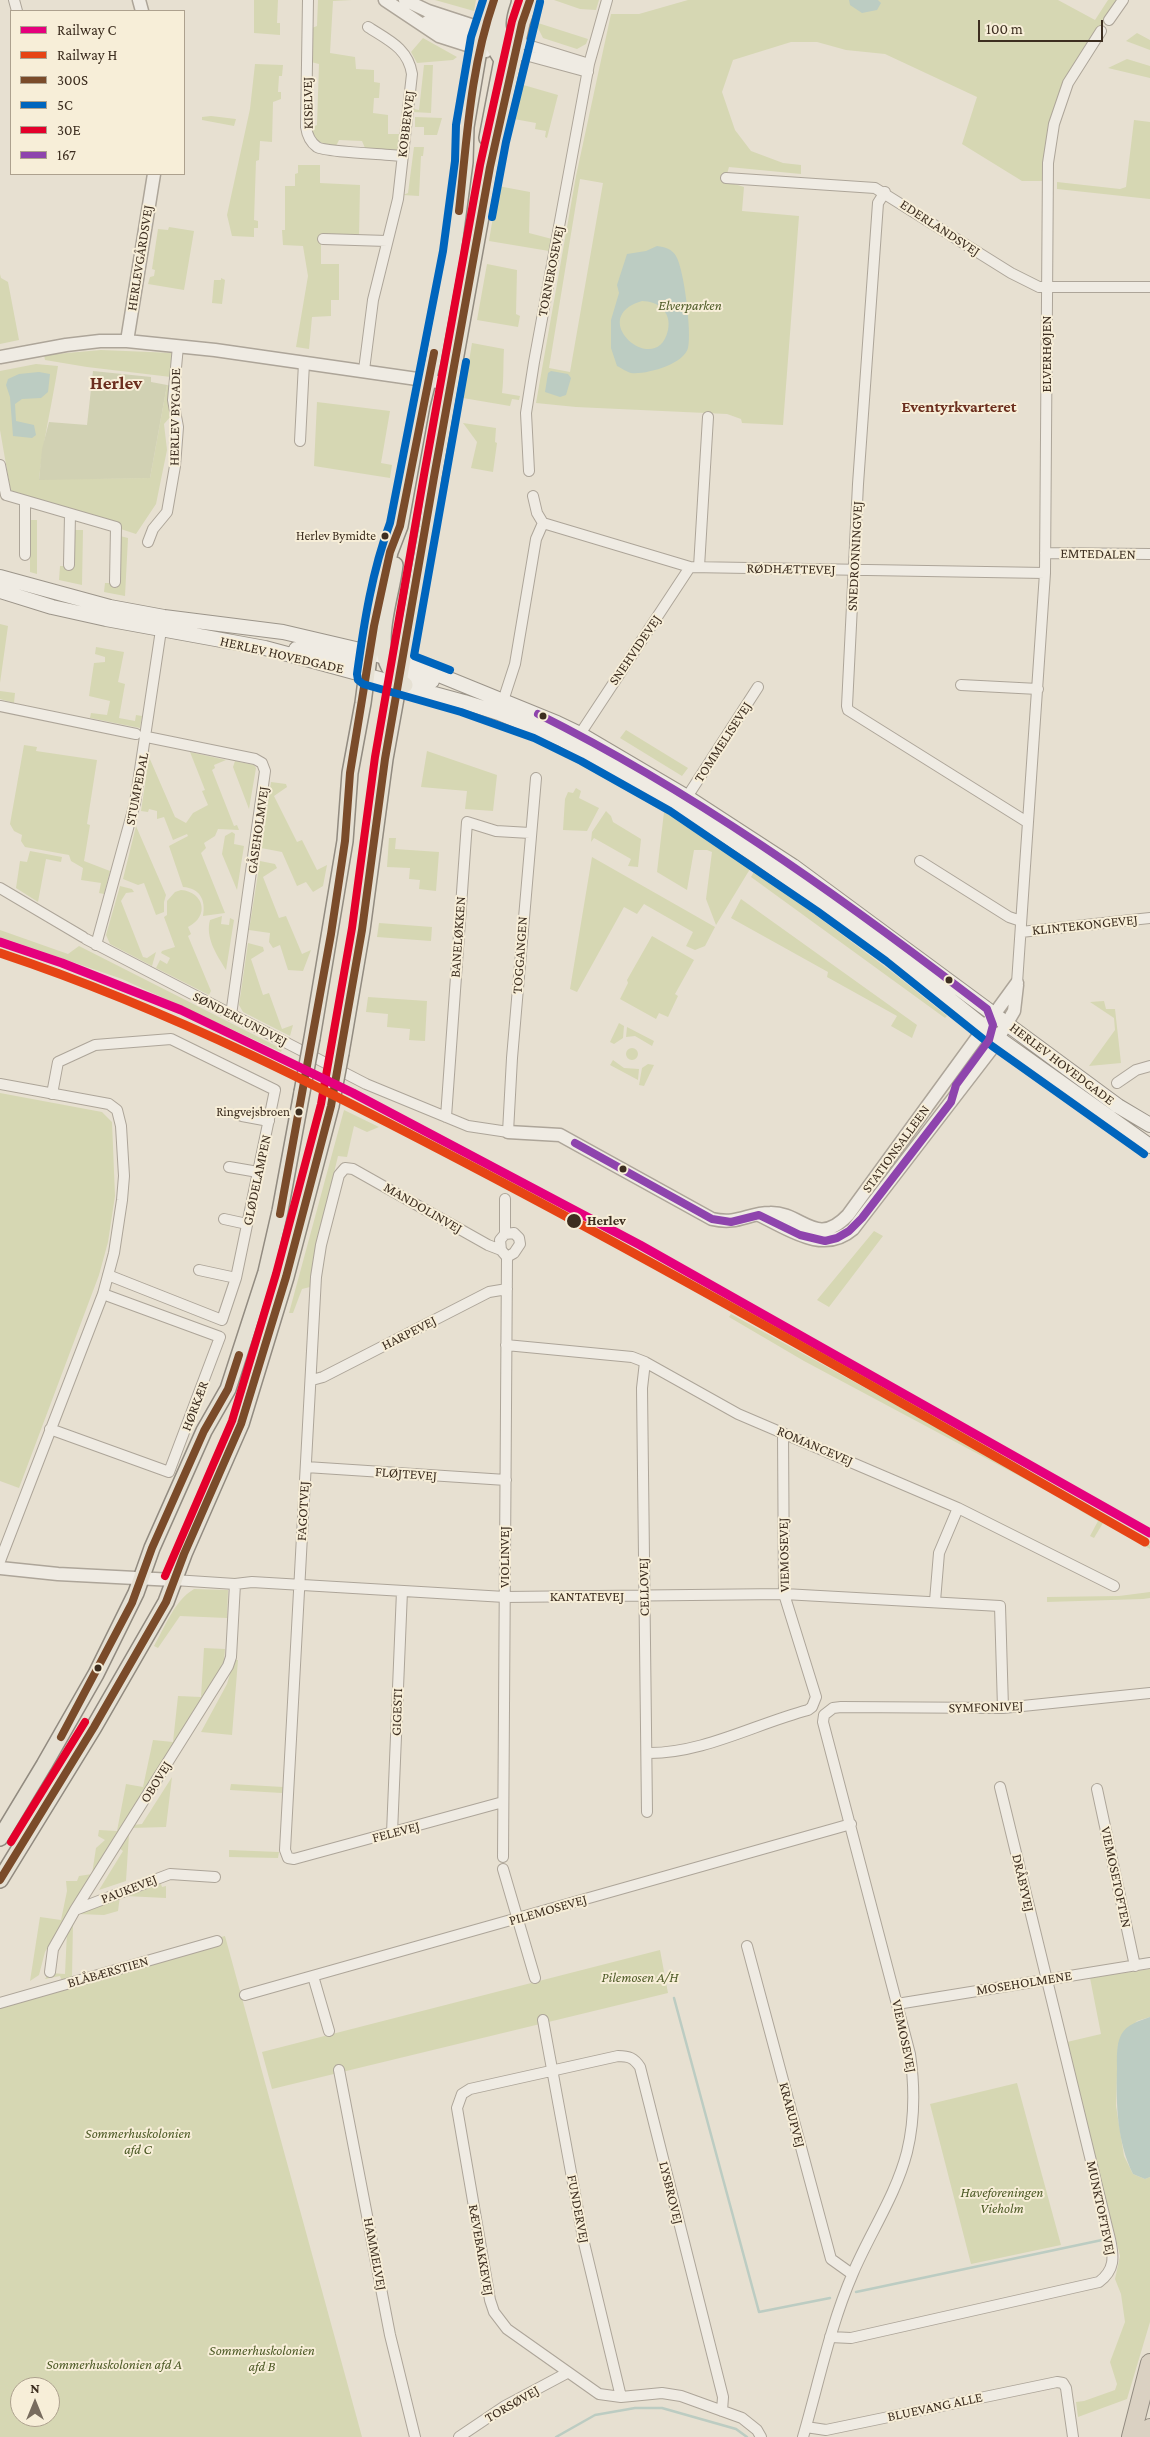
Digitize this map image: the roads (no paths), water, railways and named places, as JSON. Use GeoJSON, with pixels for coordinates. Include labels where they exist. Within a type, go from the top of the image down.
{"type":"FeatureCollection","features":[{"type":"Feature","properties":{"kind":"highway"},"geometry":{"type":"LineString","coordinates":[[1131,2437],[1150,2363]]}},
{"type":"Feature","properties":{"kind":"highway"},"geometry":{"type":"LineString","coordinates":[[1148,2437],[1150,2428]]}},
{"type":"Feature","properties":{"kind":"main road"},"geometry":{"type":"LineString","coordinates":[[0,1880],[112,1697],[166,1602],[241,1424],[286,1278],[331,1106],[362,930],[378,807],[389,671],[390,552],[400,526],[453,253],[466,162],[466,127],[498,42],[494,0]]}},
{"type":"Feature","properties":{"kind":"main road"},"geometry":{"type":"LineString","coordinates":[[1,1836],[85,1695],[132,1603],[204,1430],[228,1390],[266,1272],[280,1211],[312,1038],[344,850],[350,773],[389,671],[427,527],[434,477],[487,186],[498,42],[498,19],[503,0]]}},
{"type":"Feature","properties":{"kind":"main road"},"geometry":{"type":"LineString","coordinates":[[498,42],[522,23],[530,0]]}},
{"type":"Feature","properties":{"kind":"main road","name":"HERLEV HOVEDGADE"},"geometry":{"type":"LineString","coordinates":[[0,577],[110,607],[164,617],[283,632],[389,671],[561,739],[675,803],[759,858],[892,953],[1150,1125]]}},
{"type":"Feature","properties":{"kind":"main road","name":"HERLEV HOVEDGADE"},"geometry":{"type":"LineString","coordinates":[[0,591],[52,607],[161,630],[266,648],[306,650],[503,702],[538,714],[580,734],[687,797],[793,866],[996,1022],[1014,1049],[1150,1146]]}},
{"type":"Feature","properties":{"kind":"street","name":"KISELVEJ"},"geometry":{"type":"LineString","coordinates":[[308,0],[306,127],[308,135],[317,147],[325,151],[378,152],[402,156]]}},
{"type":"Feature","properties":{"kind":"street"},"geometry":{"type":"LineString","coordinates":[[385,0],[428,11],[529,56],[589,68]]}},
{"type":"Feature","properties":{"kind":"street","name":"TORNEROSEVEJ"},"geometry":{"type":"LineString","coordinates":[[529,471],[526,413],[589,68],[607,0]]}},
{"type":"Feature","properties":{"kind":"street"},"geometry":{"type":"LineString","coordinates":[[1109,20],[1123,0]]}},
{"type":"Feature","properties":{"kind":"street"},"geometry":{"type":"LineString","coordinates":[[404,5],[439,36],[498,42]]}},
{"type":"Feature","properties":{"kind":"street","name":"KOBBERVEJ"},"geometry":{"type":"LineString","coordinates":[[364,370],[373,300],[398,199],[412,74],[411,64],[400,48],[368,27]]}},
{"type":"Feature","properties":{"kind":"street","name":"ELVERHØJEN"},"geometry":{"type":"LineString","coordinates":[[1016,985],[1045,573],[1048,164],[1054,124],[1070,80],[1102,31]]}},
{"type":"Feature","properties":{"kind":"street","name":"HERLEVGÅRDSVEJ"},"geometry":{"type":"LineString","coordinates":[[126,341],[154,175]]}},
{"type":"Feature","properties":{"kind":"street","name":"EDERLANDSVEJ"},"geometry":{"type":"LineString","coordinates":[[726,178],[866,186],[885,192],[1011,272],[1039,287],[1150,287]]}},
{"type":"Feature","properties":{"kind":"street","name":"SNEDRONNINGVEJ"},"geometry":{"type":"LineString","coordinates":[[885,192],[878,203],[846,699],[848,710],[1028,822]]}},
{"type":"Feature","properties":{"kind":"street"},"geometry":{"type":"LineString","coordinates":[[323,240],[387,241]]}},
{"type":"Feature","properties":{"kind":"street"},"geometry":{"type":"LineString","coordinates":[[0,357],[66,345],[100,341],[126,341],[304,362],[452,384]]}},
{"type":"Feature","properties":{"kind":"street","name":"HERLEV BYGADE"},"geometry":{"type":"LineString","coordinates":[[148,542],[153,529],[167,512],[175,466],[178,427],[173,400],[178,346]]}},
{"type":"Feature","properties":{"kind":"street"},"geometry":{"type":"LineString","coordinates":[[300,441],[304,362]]}},
{"type":"Feature","properties":{"kind":"street","name":"SNEHVIDEVEJ"},"geometry":{"type":"LineString","coordinates":[[580,734],[694,567],[708,417]]}},
{"type":"Feature","properties":{"kind":"street"},"geometry":{"type":"LineString","coordinates":[[0,465],[6,495],[116,528],[115,582]]}},
{"type":"Feature","properties":{"kind":"street"},"geometry":{"type":"LineString","coordinates":[[503,702],[516,664],[536,539],[544,523],[537,512],[533,496]]}},
{"type":"Feature","properties":{"kind":"street"},"geometry":{"type":"LineString","coordinates":[[25,501],[25,555]]}},
{"type":"Feature","properties":{"kind":"street"},"geometry":{"type":"LineString","coordinates":[[69,565],[70,514]]}},
{"type":"Feature","properties":{"kind":"street","name":"RØDHÆTTEVEJ"},"geometry":{"type":"LineString","coordinates":[[544,523],[694,567],[1045,573]]}},
{"type":"Feature","properties":{"kind":"street","name":"EMTEDALEN"},"geometry":{"type":"LineString","coordinates":[[1045,553],[1150,554]]}},
{"type":"Feature","properties":{"kind":"street","name":"STUMPEDAL"},"geometry":{"type":"LineString","coordinates":[[96,945],[129,831],[142,735],[161,630]]}},
{"type":"Feature","properties":{"kind":"street"},"geometry":{"type":"LineString","coordinates":[[961,685],[1038,690]]}},
{"type":"Feature","properties":{"kind":"street","name":"TOMMELISEVEJ"},"geometry":{"type":"LineString","coordinates":[[687,797],[758,687]]}},
{"type":"Feature","properties":{"kind":"street","name":"GÅSEHOLMVEJ"},"geometry":{"type":"LineString","coordinates":[[0,706],[255,759],[262,763],[266,778],[231,1015]]}},
{"type":"Feature","properties":{"kind":"street","name":"TOGGANGEN"},"geometry":{"type":"LineString","coordinates":[[508,1132],[512,1058],[536,778]]}},
{"type":"Feature","properties":{"kind":"street","name":"BANELØKKEN"},"geometry":{"type":"LineString","coordinates":[[446,1117],[467,822],[496,831],[530,833]]}},
{"type":"Feature","properties":{"kind":"street"},"geometry":{"type":"LineString","coordinates":[[920,861],[1009,917],[1021,921]]}},
{"type":"Feature","properties":{"kind":"street","name":"SØNDERLUNDVEJ"},"geometry":{"type":"LineString","coordinates":[[0,888],[96,945],[366,1084],[482,1130],[508,1132]]}},
{"type":"Feature","properties":{"kind":"street","name":"KLINTEKONGEVEJ"},"geometry":{"type":"LineString","coordinates":[[1021,932],[1150,918]]}},
{"type":"Feature","properties":{"kind":"street"},"geometry":{"type":"LineString","coordinates":[[996,1022],[1016,985]]}},
{"type":"Feature","properties":{"kind":"street","name":"STATIONSALLEEN"},"geometry":{"type":"LineString","coordinates":[[508,1132],[560,1135],[712,1219],[730,1222],[759,1215],[781,1214],[814,1229],[823,1230],[839,1225],[932,1100],[996,1022]]}},
{"type":"Feature","properties":{"kind":"street","name":"STATIONSALLEEN"},"geometry":{"type":"LineString","coordinates":[[759,1215],[816,1241],[829,1241],[846,1235],[862,1218],[929,1128],[951,1102],[956,1085],[996,1022]]}},
{"type":"Feature","properties":{"kind":"street","name":"GLØDELAMPEN"},"geometry":{"type":"LineString","coordinates":[[52,1094],[58,1062],[77,1052],[96,1045],[116,1042],[171,1039],[275,1090],[236,1278],[222,1320],[108,1276]]}},
{"type":"Feature","properties":{"kind":"street"},"geometry":{"type":"LineString","coordinates":[[940,1115],[958,1105],[1000,1052],[1014,1049]]}},
{"type":"Feature","properties":{"kind":"street"},"geometry":{"type":"LineString","coordinates":[[1117,1083],[1136,1070],[1150,1066]]}},
{"type":"Feature","properties":{"kind":"street"},"geometry":{"type":"LineString","coordinates":[[0,1084],[108,1104],[116,1110],[121,1126],[123,1184],[118,1229],[104,1294],[0,1561]]}},
{"type":"Feature","properties":{"kind":"street","name":"STATIONSALLEEN"},"geometry":{"type":"LineString","coordinates":[[929,1128],[938,1111],[936,1104],[932,1100]]}},
{"type":"Feature","properties":{"kind":"street"},"geometry":{"type":"LineString","coordinates":[[242,1116],[269,1121]]}},
{"type":"Feature","properties":{"kind":"street"},"geometry":{"type":"LineString","coordinates":[[229,1167],[258,1172]]}},
{"type":"Feature","properties":{"kind":"street","name":"MANDOLINVEJ"},"geometry":{"type":"LineString","coordinates":[[345,1168],[354,1169],[504,1253]]}},
{"type":"Feature","properties":{"kind":"street","name":"FAGOTVEJ"},"geometry":{"type":"LineString","coordinates":[[288,1858],[285,1850],[312,1380],[316,1277],[321,1245],[339,1175],[345,1168]]}},
{"type":"Feature","properties":{"kind":"street","name":"VIOLINVEJ"},"geometry":{"type":"LineString","coordinates":[[503,1856],[507,1289],[504,1253],[500,1240],[505,1234],[505,1199]]}},
{"type":"Feature","properties":{"kind":"street"},"geometry":{"type":"LineString","coordinates":[[224,1219],[247,1224]]}},
{"type":"Feature","properties":{"kind":"street"},"geometry":{"type":"LineString","coordinates":[[504,1253],[519,1246],[520,1240],[514,1234],[505,1234]]}},
{"type":"Feature","properties":{"kind":"street"},"geometry":{"type":"LineString","coordinates":[[199,1270],[236,1278]]}},
{"type":"Feature","properties":{"kind":"street","name":"HARPEVEJ"},"geometry":{"type":"LineString","coordinates":[[312,1380],[323,1377],[489,1292],[507,1289]]}},
{"type":"Feature","properties":{"kind":"street","name":"HØRKÆR"},"geometry":{"type":"LineString","coordinates":[[50,1429],[169,1472],[200,1395],[220,1337],[104,1294]]}},
{"type":"Feature","properties":{"kind":"street","name":"ROMANCEVEJ"},"geometry":{"type":"LineString","coordinates":[[506,1346],[632,1357],[645,1362],[738,1414],[958,1508],[1114,1586]]}},
{"type":"Feature","properties":{"kind":"street","name":"CELLOVEJ"},"geometry":{"type":"LineString","coordinates":[[645,1362],[642,1388],[647,1812]]}},
{"type":"Feature","properties":{"kind":"street","name":"VIEMOSEVEJ"},"geometry":{"type":"LineString","coordinates":[[646,1753],[666,1754],[688,1749],[808,1710],[815,1702],[816,1697],[784,1594],[783,1433]]}},
{"type":"Feature","properties":{"kind":"street","name":"FLØJTEVEJ"},"geometry":{"type":"LineString","coordinates":[[306,1467],[506,1480]]}},
{"type":"Feature","properties":{"kind":"street"},"geometry":{"type":"LineString","coordinates":[[935,1601],[939,1553],[958,1508]]}},
{"type":"Feature","properties":{"kind":"street"},"geometry":{"type":"LineString","coordinates":[[0,1568],[174,1580]]}},
{"type":"Feature","properties":{"kind":"street","name":"KANTATEVEJ"},"geometry":{"type":"LineString","coordinates":[[174,1580],[235,1584],[252,1582],[505,1597],[784,1594],[1000,1606],[1003,1708]]}},
{"type":"Feature","properties":{"kind":"street","name":"OBOVEJ"},"geometry":{"type":"LineString","coordinates":[[50,1972],[54,1949],[75,1910],[228,1666],[235,1584]]}},
{"type":"Feature","properties":{"kind":"street","name":"GIGESTI"},"geometry":{"type":"LineString","coordinates":[[392,1833],[402,1591]]}},
{"type":"Feature","properties":{"kind":"street","name":"SYMFONIVEJ"},"geometry":{"type":"LineString","coordinates":[[824,1715],[833,1708],[841,1707],[1003,1708],[1150,1693]]}},
{"type":"Feature","properties":{"kind":"street","name":"VIEMOSEVEJ"},"geometry":{"type":"LineString","coordinates":[[805,2432],[830,2337],[852,2274],[899,2176],[911,2134],[914,2106],[914,2081],[910,2054],[823,1722],[824,1715]]}},
{"type":"Feature","properties":{"kind":"street","name":"DRÅBYVEJ"},"geometry":{"type":"LineString","coordinates":[[1000,1787],[1046,1979]]}},
{"type":"Feature","properties":{"kind":"street","name":"VIEMOSETOFTEN"},"geometry":{"type":"LineString","coordinates":[[1098,1789],[1135,1966]]}},
{"type":"Feature","properties":{"kind":"street","name":"FELEVEJ"},"geometry":{"type":"LineString","coordinates":[[288,1858],[294,1859],[503,1802]]}},
{"type":"Feature","properties":{"kind":"street","name":"PILEMOSEVEJ"},"geometry":{"type":"LineString","coordinates":[[245,1996],[851,1824]]}},
{"type":"Feature","properties":{"kind":"street"},"geometry":{"type":"LineString","coordinates":[[504,1869],[534,1978]]}},
{"type":"Feature","properties":{"kind":"street","name":"PAUKEVEJ"},"geometry":{"type":"LineString","coordinates":[[75,1910],[170,1874],[214,1877]]}},
{"type":"Feature","properties":{"kind":"street","name":"BLÅBÆRSTIEN"},"geometry":{"type":"LineString","coordinates":[[0,2003],[217,1941]]}},
{"type":"Feature","properties":{"kind":"street","name":"KRARUPVEJ"},"geometry":{"type":"LineString","coordinates":[[747,1946],[831,2259],[852,2274]]}},
{"type":"Feature","properties":{"kind":"street","name":"MOSEHOLMENE"},"geometry":{"type":"LineString","coordinates":[[898,2004],[1150,1963]]}},
{"type":"Feature","properties":{"kind":"street"},"geometry":{"type":"LineString","coordinates":[[313,1976],[329,2031]]}},
{"type":"Feature","properties":{"kind":"street","name":"MUNKTOFTEVEJ"},"geometry":{"type":"LineString","coordinates":[[830,2337],[851,2338],[1099,2282],[1110,2272],[1113,2255],[1110,2239],[1046,1979]]}},
{"type":"Feature","properties":{"kind":"street","name":"FUNDERVEJ"},"geometry":{"type":"LineString","coordinates":[[543,2020],[584,2243],[621,2397]]}},
{"type":"Feature","properties":{"kind":"street","name":"LYSBROVEJ"},"geometry":{"type":"LineString","coordinates":[[552,2071],[618,2056],[629,2056],[640,2067],[722,2397],[722,2411]]}},
{"type":"Feature","properties":{"kind":"street","name":"HAMMELVEJ"},"geometry":{"type":"LineString","coordinates":[[339,2070],[390,2335],[415,2437]]}},
{"type":"Feature","properties":{"kind":"street","name":"RÆVEBAKKEVEJ"},"geometry":{"type":"LineString","coordinates":[[552,2071],[470,2090],[462,2094],[457,2108],[490,2300],[494,2312],[507,2329],[599,2394],[621,2397],[671,2394],[722,2411],[749,2423],[761,2437]]}},
{"type":"Feature","properties":{"kind":"street","name":"TORSØVEJ"},"geometry":{"type":"LineString","coordinates":[[459,2437],[505,2406],[567,2373]]}},
{"type":"Feature","properties":{"kind":"street","name":"BLUEVANG ALLE"},"geometry":{"type":"LineString","coordinates":[[805,2432],[826,2430],[1057,2382],[1063,2383],[1066,2388],[1073,2437]]}},
{"type":"Feature","properties":{"kind":"waterway"},"geometry":{"type":"LineString","coordinates":[[674,1998],[759,2312],[830,2298]]}},
{"type":"Feature","properties":{"kind":"waterway"},"geometry":{"type":"LineString","coordinates":[[856,2292],[1102,2240]]}},
{"type":"Feature","properties":{"kind":"waterway"},"geometry":{"type":"LineString","coordinates":[[556,2437],[595,2415],[635,2408],[662,2408],[736,2429],[747,2437]]}},
{"type":"Feature","properties":{"kind":"rail line","name":"C"},"geometry":{"type":"LineString","coordinates":[[0,942],[62,963],[181,1010],[353,1093],[640,1245],[1150,1533]]}},
{"type":"Feature","properties":{"kind":"rail line","name":"H"},"geometry":{"type":"LineString","coordinates":[[0,953],[65,976],[190,1027],[252,1055],[373,1115],[576,1222],[821,1357],[1145,1542]]}},
{"type":"Feature","properties":{"kind":"place","name":"Herlev Bymidte"},"geometry":{"type":"Point","coordinates":[385,536]}},
{"type":"Feature","properties":{"kind":"place","name":"Ringvejsbroen"},"geometry":{"type":"Point","coordinates":[299,1112]}},
{"type":"Feature","properties":{"kind":"place","name":"Herlev"},"geometry":{"type":"Point","coordinates":[574,1221]}},
{"type":"Feature","properties":{"kind":"district","name":"Herlev"},"geometry":{"type":"Point","coordinates":[116,383]}},
{"type":"Feature","properties":{"kind":"district","name":"Eventyrkvarteret"},"geometry":{"type":"Point","coordinates":[959,407]}},
{"type":"Feature","properties":{"kind":"park label","name":"Elverparken"},"geometry":{"type":"Point","coordinates":[690,306]}},
{"type":"Feature","properties":{"kind":"park label","name":"Pilemosen A/H"},"geometry":{"type":"Point","coordinates":[640,1978]}},
{"type":"Feature","properties":{"kind":"park label","name":"Sommerhuskolonien afd C"},"geometry":{"type":"Point","coordinates":[138,2142]}},
{"type":"Feature","properties":{"kind":"park label","name":"Haveforeningen Vieholm"},"geometry":{"type":"Point","coordinates":[1002,2202]}},
{"type":"Feature","properties":{"kind":"park label","name":"Sommerhuskolonien afd B"},"geometry":{"type":"Point","coordinates":[262,2360]}},
{"type":"Feature","properties":{"kind":"park label","name":"Sommerhuskolonien afd A"},"geometry":{"type":"Point","coordinates":[114,2365]}}]}
